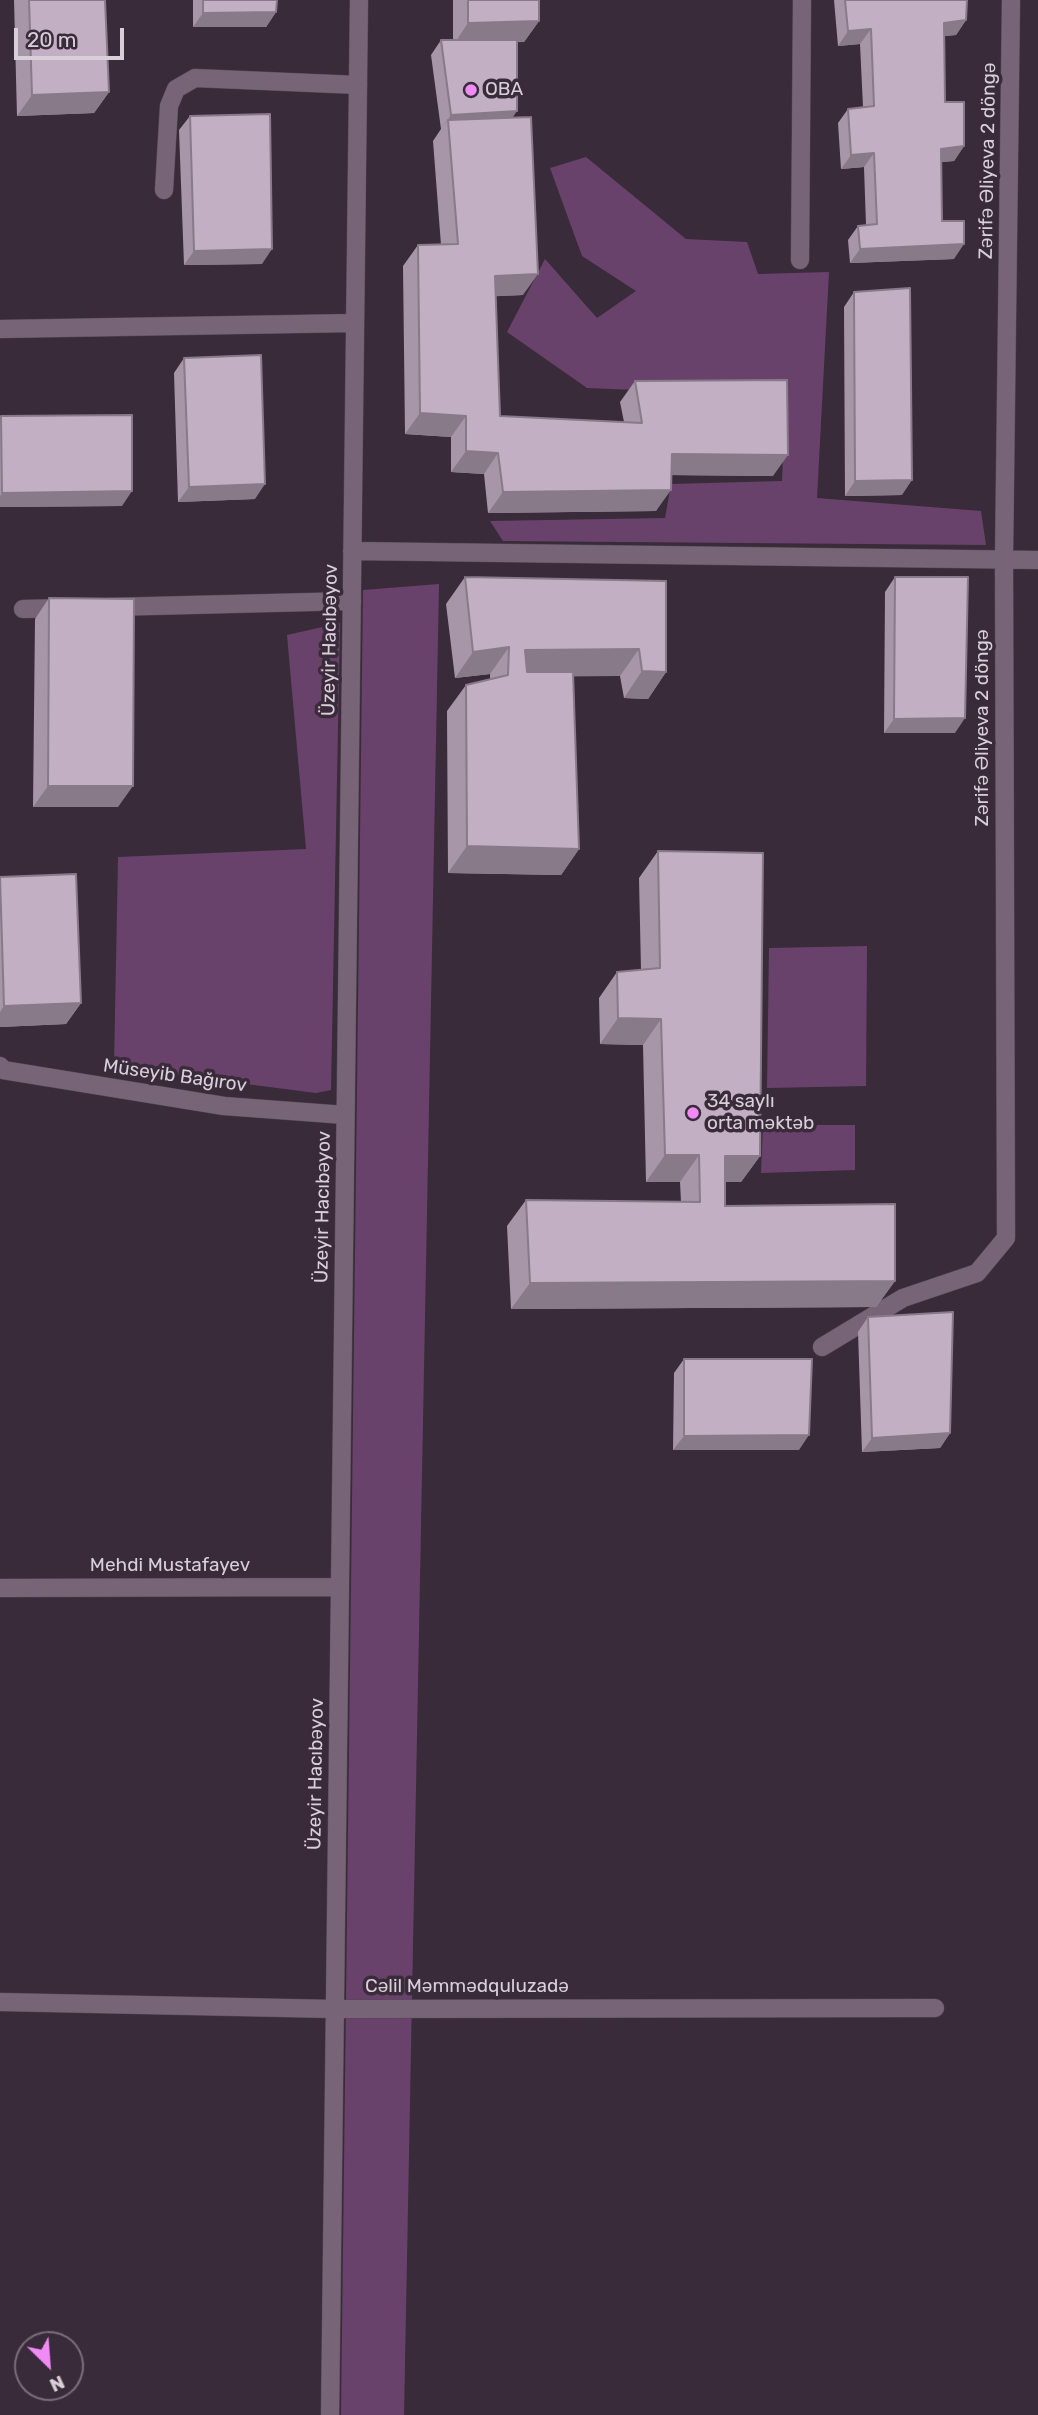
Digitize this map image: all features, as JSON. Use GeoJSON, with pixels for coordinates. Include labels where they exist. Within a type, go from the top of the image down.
{"type":"FeatureCollection","features":[{"type":"Feature","properties":{"kind":"street","name":"Üzeyir Hacıbəyov"},"geometry":{"type":"LineString","coordinates":[[330,2415],[359,0]]}},
{"type":"Feature","properties":{"kind":"street"},"geometry":{"type":"LineString","coordinates":[[800,260],[803,0]]}},
{"type":"Feature","properties":{"kind":"street","name":"Zərifə Əliyeva 2 döngə"},"geometry":{"type":"LineString","coordinates":[[822,1347],[903,1298],[977,1273],[1006,1237],[1004,559],[1010,0]]}},
{"type":"Feature","properties":{"kind":"street"},"geometry":{"type":"LineString","coordinates":[[164,190],[169,106],[176,89],[195,78],[358,85]]}},
{"type":"Feature","properties":{"kind":"street"},"geometry":{"type":"LineString","coordinates":[[0,329],[355,323]]}},
{"type":"Feature","properties":{"kind":"street"},"geometry":{"type":"LineString","coordinates":[[352,551],[1038,560]]}},
{"type":"Feature","properties":{"kind":"street"},"geometry":{"type":"LineString","coordinates":[[23,609],[352,601]]}},
{"type":"Feature","properties":{"kind":"street","name":"Müseyib Bağırov"},"geometry":{"type":"LineString","coordinates":[[0,1066],[3,1070],[224,1106],[345,1115]]}},
{"type":"Feature","properties":{"kind":"street","name":"Mehdi Mustafayev"},"geometry":{"type":"LineString","coordinates":[[0,1588],[340,1587]]}},
{"type":"Feature","properties":{"kind":"street","name":"Cəlil Məmmədquluzadə"},"geometry":{"type":"LineString","coordinates":[[0,2002],[334,2009],[935,2008]]}},
{"type":"Feature","properties":{"kind":"shaded area"},"geometry":{"type":"Polygon","coordinates":[[[586,157],[686,239],[747,242],[758,274],[829,272],[817,498],[981,511],[986,545],[503,541],[490,521],[665,518],[671,484],[782,481],[785,396],[587,388],[507,332],[545,259],[597,318],[636,291],[582,256],[550,168],[586,157]]]}},
{"type":"Feature","properties":{"kind":"shaded area"},"geometry":{"type":"Polygon","coordinates":[[[439,584],[404,2415],[341,2415],[363,590],[439,584]]]}},
{"type":"Feature","properties":{"kind":"shaded area"},"geometry":{"type":"Polygon","coordinates":[[[340,623],[331,1090],[316,1093],[114,1067],[118,857],[306,849],[287,635],[340,623]]]}},
{"type":"Feature","properties":{"kind":"shaded area"},"geometry":{"type":"Polygon","coordinates":[[[867,946],[866,1086],[767,1088],[769,948],[867,946]]]}},
{"type":"Feature","properties":{"kind":"shaded area"},"geometry":{"type":"Polygon","coordinates":[[[763,1125],[855,1125],[855,1170],[761,1173],[763,1125]]]}},
{"type":"Feature","properties":{"kind":"building"},"geometry":{"type":"Polygon","coordinates":[[[29,0],[105,0],[109,92],[32,95],[29,0]]]}},
{"type":"Feature","properties":{"kind":"building"},"geometry":{"type":"Polygon","coordinates":[[[203,0],[277,0],[276,12],[203,13],[203,0]]]}},
{"type":"Feature","properties":{"kind":"building"},"geometry":{"type":"Polygon","coordinates":[[[468,0],[539,0],[539,21],[468,23],[468,0]]]}},
{"type":"Feature","properties":{"kind":"building"},"geometry":{"type":"Polygon","coordinates":[[[845,0],[967,0],[966,20],[944,23],[945,102],[964,102],[964,146],[941,149],[942,221],[964,221],[964,244],[860,249],[858,226],[877,224],[874,153],[851,155],[848,109],[874,106],[871,29],[848,31],[845,0]]]}},
{"type":"Feature","properties":{"kind":"building","name":"OBA"},"geometry":{"type":"Polygon","coordinates":[[[441,40],[517,40],[517,111],[451,115],[441,40]]]}},
{"type":"Feature","properties":{"kind":"building"},"geometry":{"type":"Polygon","coordinates":[[[270,114],[272,249],[194,251],[190,116],[270,114]]]}},
{"type":"Feature","properties":{"kind":"building"},"geometry":{"type":"Polygon","coordinates":[[[531,117],[538,274],[495,276],[500,416],[642,423],[635,381],[787,380],[788,455],[672,454],[671,490],[503,492],[498,453],[466,451],[466,416],[420,413],[418,245],[458,244],[448,120],[531,117]]]}},
{"type":"Feature","properties":{"kind":"building"},"geometry":{"type":"Polygon","coordinates":[[[910,288],[912,480],[855,481],[854,292],[910,288]]]}},
{"type":"Feature","properties":{"kind":"building"},"geometry":{"type":"Polygon","coordinates":[[[261,355],[265,484],[189,487],[184,358],[261,355]]]}},
{"type":"Feature","properties":{"kind":"building"},"geometry":{"type":"Polygon","coordinates":[[[132,415],[132,491],[2,493],[1,416],[132,415]]]}},
{"type":"Feature","properties":{"kind":"building"},"geometry":{"type":"Polygon","coordinates":[[[465,577],[666,581],[666,672],[642,671],[639,649],[525,650],[527,672],[573,672],[579,849],[467,846],[466,685],[508,675],[509,647],[473,652],[465,577]]]}},
{"type":"Feature","properties":{"kind":"building"},"geometry":{"type":"Polygon","coordinates":[[[895,577],[968,577],[965,718],[894,719],[895,577]]]}},
{"type":"Feature","properties":{"kind":"building"},"geometry":{"type":"Polygon","coordinates":[[[49,598],[134,599],[133,786],[48,786],[49,598]]]}},
{"type":"Feature","properties":{"kind":"building","name":"34 saylı orta məktəb"},"geometry":{"type":"Polygon","coordinates":[[[658,851],[763,853],[760,1156],[725,1156],[725,1206],[895,1204],[895,1281],[530,1283],[526,1200],[700,1202],[699,1155],[665,1155],[661,1019],[618,1018],[617,972],[660,968],[658,851]]]}},
{"type":"Feature","properties":{"kind":"building"},"geometry":{"type":"Polygon","coordinates":[[[76,874],[81,1003],[4,1006],[0,877],[76,874]]]}},
{"type":"Feature","properties":{"kind":"building"},"geometry":{"type":"Polygon","coordinates":[[[953,1312],[950,1433],[872,1438],[868,1317],[953,1312]]]}},
{"type":"Feature","properties":{"kind":"building"},"geometry":{"type":"Polygon","coordinates":[[[684,1359],[812,1359],[809,1435],[684,1436],[684,1359]]]}},
{"type":"Feature","properties":{"kind":"place","name":"OBA"},"geometry":{"type":"Point","coordinates":[471,90]}},
{"type":"Feature","properties":{"kind":"place","name":"34 saylı orta məktəb"},"geometry":{"type":"Point","coordinates":[693,1113]}}]}
